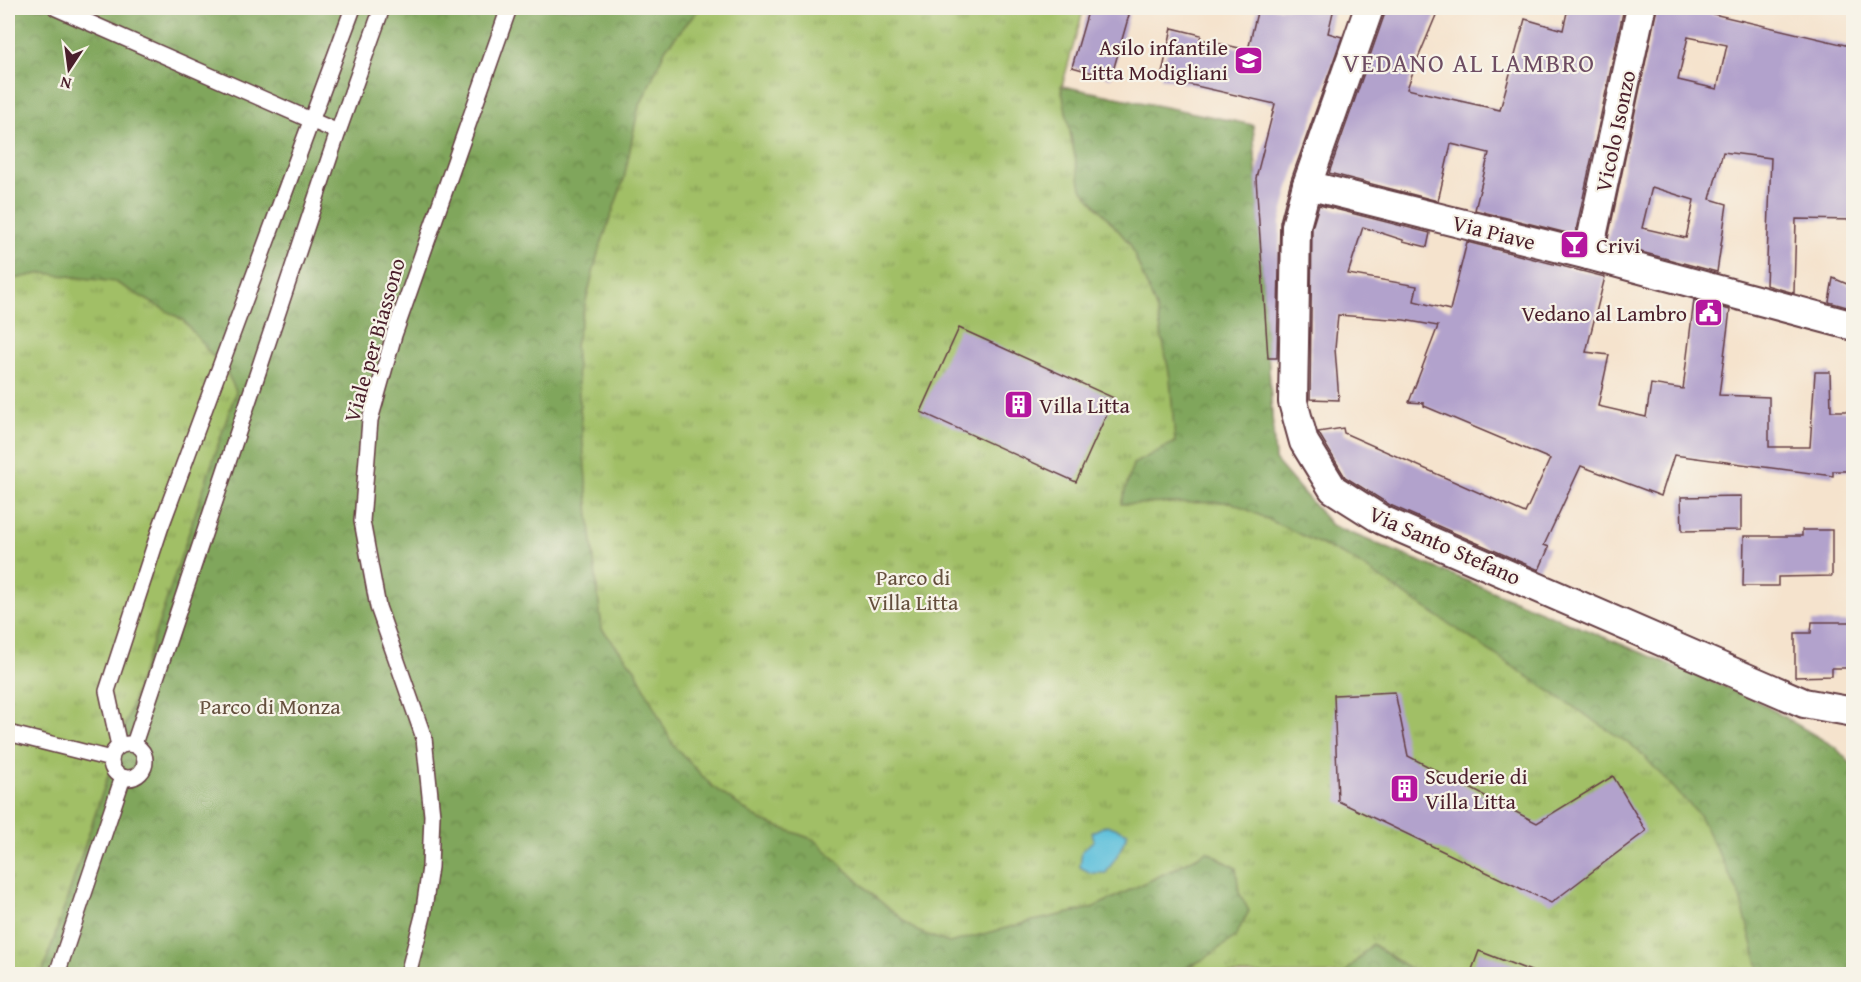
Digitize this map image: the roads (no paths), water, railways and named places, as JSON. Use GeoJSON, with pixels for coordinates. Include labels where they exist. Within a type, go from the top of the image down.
{"type":"FeatureCollection","features":[{"type":"Feature","properties":{"kind":"street","name":"Via Santo Stefano"},"geometry":{"type":"LineString","coordinates":[[1369,8],[1307,185],[1296,226],[1293,402],[1304,442],[1333,489],[1382,520],[1793,699],[1852,715]]}},
{"type":"Feature","properties":{"kind":"street","name":"Vicolo Isonzo"},"geometry":{"type":"LineString","coordinates":[[1588,255],[1641,8]]}},
{"type":"Feature","properties":{"kind":"street","name":"Via Piave"},"geometry":{"type":"LineString","coordinates":[[1307,185],[1588,255],[1854,326]]}},
{"type":"Feature","properties":{"kind":"lane"},"geometry":{"type":"LineString","coordinates":[[56,8],[338,132]]}},
{"type":"Feature","properties":{"kind":"lane"},"geometry":{"type":"LineString","coordinates":[[122,750],[107,691],[160,529],[352,8]]}},
{"type":"Feature","properties":{"kind":"lane"},"geometry":{"type":"LineString","coordinates":[[8,733],[122,750],[142,751],[146,761],[145,766],[138,775],[128,778],[114,770],[122,750],[382,8]]}},
{"type":"Feature","properties":{"kind":"lane","name":"Viale per Biassono"},"geometry":{"type":"LineString","coordinates":[[408,975],[423,916],[430,867],[432,814],[424,738],[378,607],[362,521],[370,420],[394,335],[508,8]]}},
{"type":"Feature","properties":{"kind":"lane"},"geometry":{"type":"LineString","coordinates":[[57,975],[123,777]]}},
{"type":"Feature","properties":{"kind":"water"},"geometry":{"type":"Polygon","coordinates":[[[1107,825],[1128,833],[1106,873],[1091,873],[1080,867],[1082,851],[1094,840],[1092,832],[1107,825]]]}},
{"type":"Feature","properties":{"kind":"place","name":"Asilo infantile Litta Modigliani"},"geometry":{"type":"Point","coordinates":[1249,60]}},
{"type":"Feature","properties":{"kind":"place","name":"Crivi"},"geometry":{"type":"Point","coordinates":[1575,245]}},
{"type":"Feature","properties":{"kind":"place","name":"Vedano al Lambro"},"geometry":{"type":"Point","coordinates":[1708,313]}},
{"type":"Feature","properties":{"kind":"place","name":"Villa Litta"},"geometry":{"type":"Point","coordinates":[1018,405]}},
{"type":"Feature","properties":{"kind":"place","name":"Scuderie di Villa Litta"},"geometry":{"type":"Point","coordinates":[1404,789]}},
{"type":"Feature","properties":{"kind":"district","name":"VEDANO AL LAMBRO"},"geometry":{"type":"Point","coordinates":[1469,63]}},
{"type":"Feature","properties":{"kind":"park label","name":"Parco di Villa Litta"},"geometry":{"type":"Point","coordinates":[913,590]}},
{"type":"Feature","properties":{"kind":"park label","name":"Parco di Monza"},"geometry":{"type":"Point","coordinates":[270,706]}}]}
